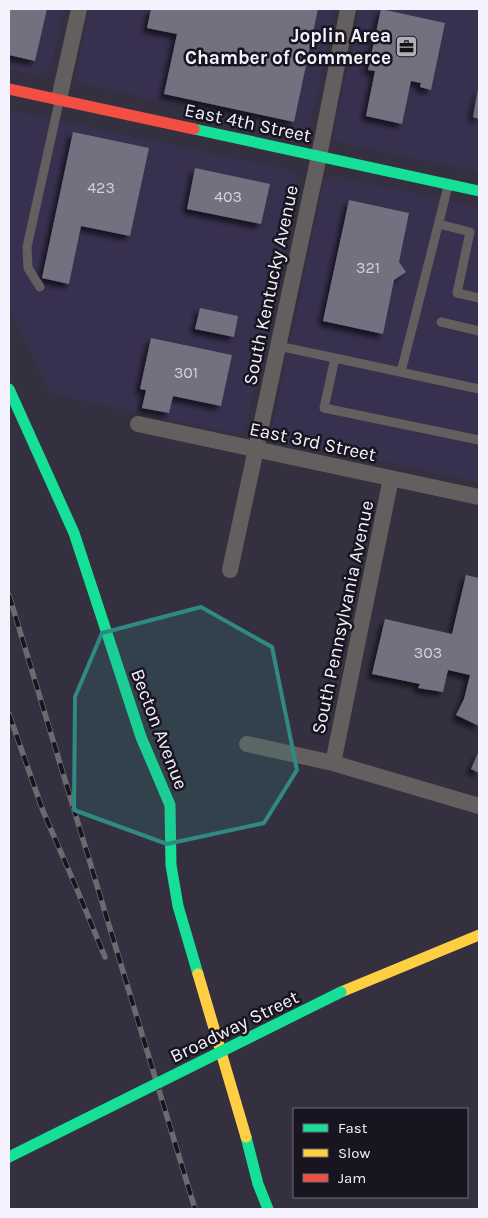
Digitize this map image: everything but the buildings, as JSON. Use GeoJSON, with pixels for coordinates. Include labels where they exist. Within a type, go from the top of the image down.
{"type":"FeatureCollection","features":[{"type":"Feature","properties":{"kind":"street"},"geometry":{"type":"LineString","coordinates":[[60,99],[79,9]]}},
{"type":"Feature","properties":{"kind":"street","name":"South Kentucky Avenue"},"geometry":{"type":"LineString","coordinates":[[230,570],[319,156],[348,9]]}},
{"type":"Feature","properties":{"kind":"street","name":"East 4th Street"},"geometry":{"type":"LineString","coordinates":[[9,89],[479,191]]}},
{"type":"Feature","properties":{"kind":"street","name":"Becton Avenue"},"geometry":{"type":"LineString","coordinates":[[9,390],[74,533],[141,738],[170,805],[171,865],[178,906],[236,1098],[258,1184],[268,1209]]}},
{"type":"Feature","properties":{"kind":"street","name":"East 3rd Street"},"geometry":{"type":"LineString","coordinates":[[138,424],[479,497]]}},
{"type":"Feature","properties":{"kind":"street","name":"South Pennsylvania Avenue"},"geometry":{"type":"LineString","coordinates":[[333,763],[391,478]]}},
{"type":"Feature","properties":{"kind":"street"},"geometry":{"type":"LineString","coordinates":[[247,744],[333,763],[479,806]]}},
{"type":"Feature","properties":{"kind":"street","name":"Broadway Street"},"geometry":{"type":"LineString","coordinates":[[9,1157],[341,992],[479,935]]}},
{"type":"Feature","properties":{"kind":"lane"},"geometry":{"type":"LineString","coordinates":[[40,287],[28,268],[27,247],[60,99]]}},
{"type":"Feature","properties":{"kind":"lane"},"geometry":{"type":"LineString","coordinates":[[401,372],[449,184]]}},
{"type":"Feature","properties":{"kind":"lane"},"geometry":{"type":"LineString","coordinates":[[439,224],[470,232],[457,293],[479,298]]}},
{"type":"Feature","properties":{"kind":"lane"},"geometry":{"type":"LineString","coordinates":[[441,322],[479,331]]}},
{"type":"Feature","properties":{"kind":"lane"},"geometry":{"type":"LineString","coordinates":[[278,346],[479,390]]}},
{"type":"Feature","properties":{"kind":"lane"},"geometry":{"type":"LineString","coordinates":[[335,358],[324,408],[479,440]]}},
{"type":"Feature","properties":{"kind":"highlighted area"},"geometry":{"type":"Polygon","coordinates":[[[201,607],[272,647],[297,770],[264,823],[167,844],[74,810],[75,697],[102,633],[201,607]]]}},
{"type":"Feature","properties":{"kind":"shaded area"},"geometry":{"type":"Polygon","coordinates":[[[9,9],[64,9],[51,66],[45,72],[35,75],[9,69],[9,9]]]}},
{"type":"Feature","properties":{"kind":"shaded area"},"geometry":{"type":"Polygon","coordinates":[[[89,9],[335,9],[311,125],[308,130],[301,131],[82,84],[75,78],[89,9]]]}},
{"type":"Feature","properties":{"kind":"shaded area"},"geometry":{"type":"Polygon","coordinates":[[[360,9],[479,9],[479,172],[340,143],[335,140],[333,134],[360,9]]]}},
{"type":"Feature","properties":{"kind":"shaded area"},"geometry":{"type":"Polygon","coordinates":[[[9,110],[290,170],[296,173],[298,182],[243,434],[235,434],[52,394],[9,309],[9,110]]]}},
{"type":"Feature","properties":{"kind":"shaded area"},"geometry":{"type":"Polygon","coordinates":[[[335,176],[479,207],[479,482],[278,439],[271,432],[324,182],[327,178],[335,176]]]}},
{"type":"Feature","properties":{"kind":"railway"},"geometry":{"type":"LineString","coordinates":[[9,595],[195,1209]]}},
{"type":"Feature","properties":{"kind":"railway"},"geometry":{"type":"LineString","coordinates":[[9,714],[43,811],[105,957]]}},
{"type":"Feature","properties":{"kind":"traffic: fast"},"geometry":{"type":"LineString","coordinates":[[194,129],[479,191]]}},
{"type":"Feature","properties":{"kind":"traffic: fast"},"geometry":{"type":"LineString","coordinates":[[9,389],[74,533],[141,737],[170,805],[171,865],[178,906],[198,974]]}},
{"type":"Feature","properties":{"kind":"traffic: fast"},"geometry":{"type":"LineString","coordinates":[[9,1157],[341,992]]}},
{"type":"Feature","properties":{"kind":"traffic: fast"},"geometry":{"type":"LineString","coordinates":[[246,1137],[258,1184],[268,1209]]}},
{"type":"Feature","properties":{"kind":"traffic: slow"},"geometry":{"type":"LineString","coordinates":[[341,992],[479,935]]}},
{"type":"Feature","properties":{"kind":"traffic: slow"},"geometry":{"type":"LineString","coordinates":[[198,974],[246,1137]]}},
{"type":"Feature","properties":{"kind":"traffic: jam"},"geometry":{"type":"LineString","coordinates":[[9,89],[194,129]]}},
{"type":"Feature","properties":{"kind":"place","name":"Joplin Area Chamber of Commerce"},"geometry":{"type":"Point","coordinates":[407,46]}}]}
